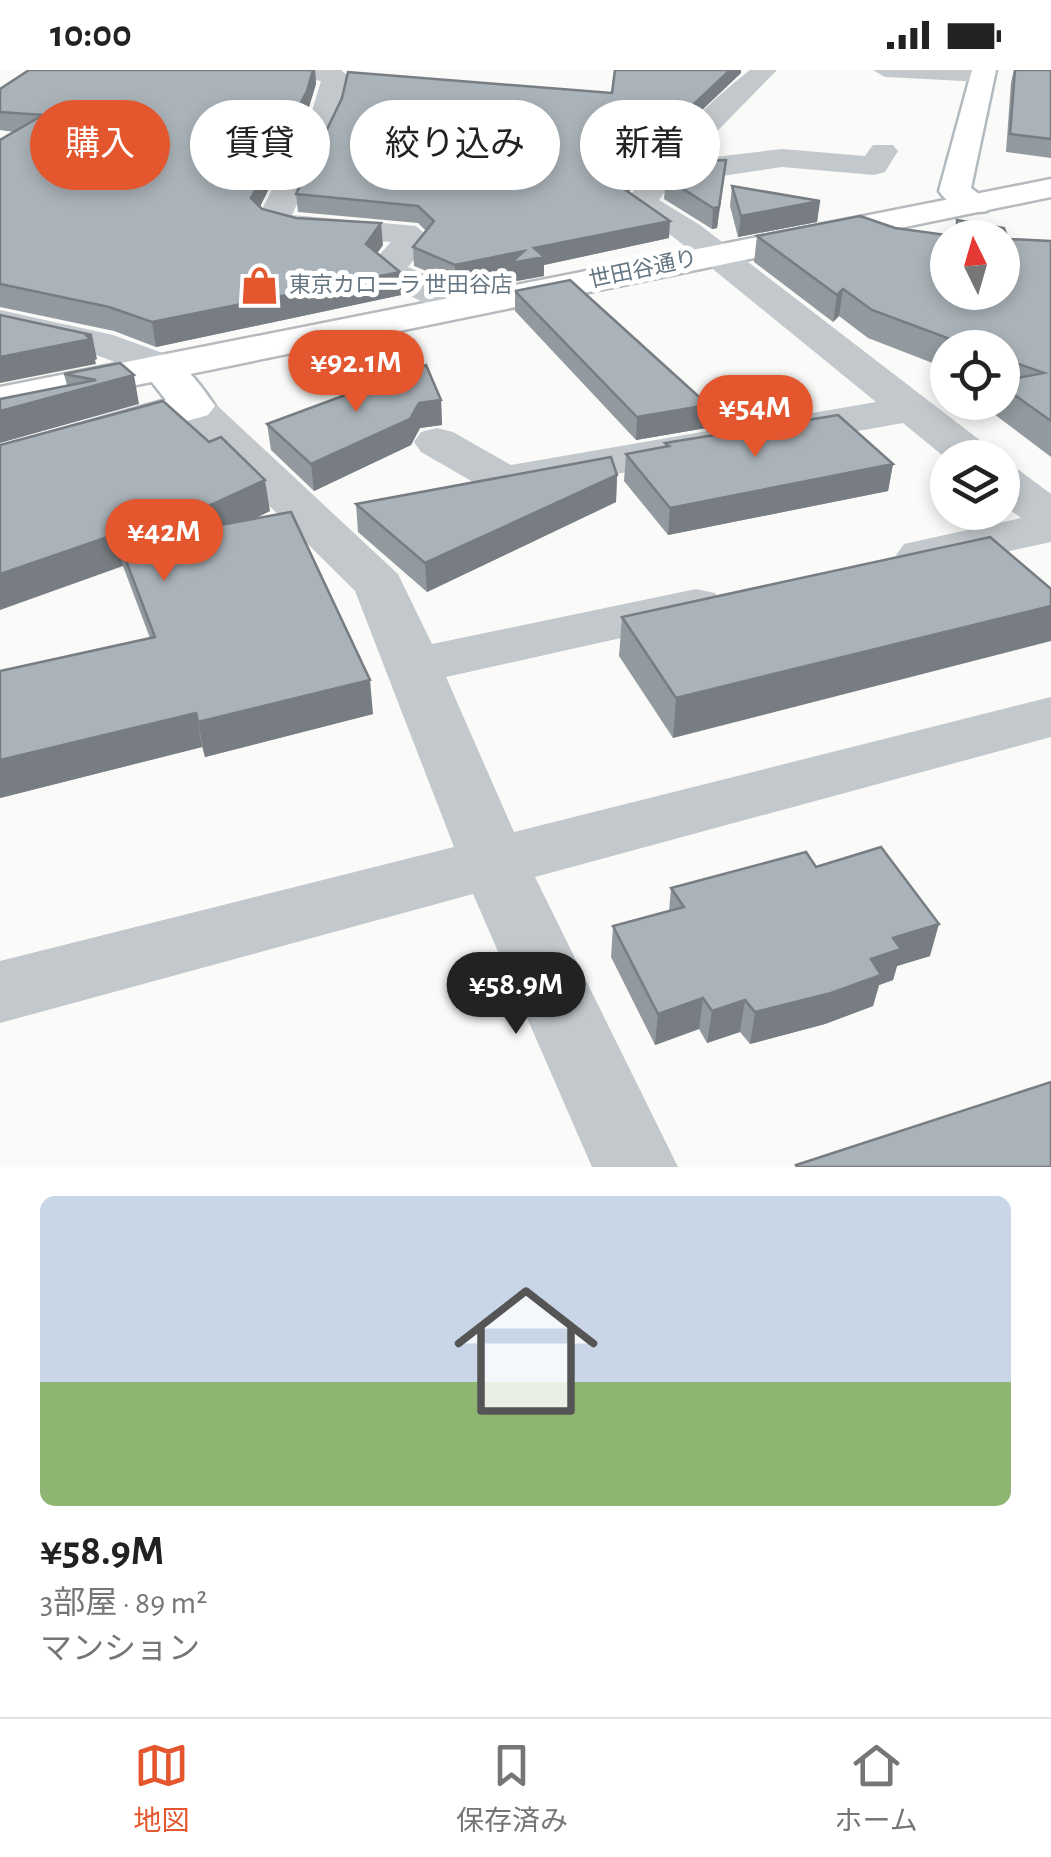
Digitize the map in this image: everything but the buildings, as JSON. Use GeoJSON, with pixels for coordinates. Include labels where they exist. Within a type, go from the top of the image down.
{"type":"FeatureCollection","features":[{"type":"Feature","properties":{"kind":"main road"},"geometry":{"type":"LineString","coordinates":[[976,204],[955,191],[984,72]]}},
{"type":"Feature","properties":{"kind":"main road","name":"世田谷通り"},"geometry":{"type":"LineString","coordinates":[[0,400],[177,386],[466,305],[1051,188]]}},
{"type":"Feature","properties":{"kind":"main road"},"geometry":{"type":"LineString","coordinates":[[0,460],[177,386]]}},
{"type":"Feature","properties":{"kind":"street"},"geometry":{"type":"LineString","coordinates":[[294,70],[335,76],[326,111],[274,219],[283,224],[404,233],[414,239],[389,264],[395,274],[466,305]]}},
{"type":"Feature","properties":{"kind":"street"},"geometry":{"type":"LineString","coordinates":[[720,107],[765,70]]}},
{"type":"Feature","properties":{"kind":"street"},"geometry":{"type":"LineString","coordinates":[[885,70],[984,72]]}},
{"type":"Feature","properties":{"kind":"street"},"geometry":{"type":"LineString","coordinates":[[720,167],[770,158],[874,166],[883,151]]}},
{"type":"Feature","properties":{"kind":"street"},"geometry":{"type":"LineString","coordinates":[[649,190],[640,203],[649,212],[688,232],[951,440]]}},
{"type":"Feature","properties":{"kind":"street"},"geometry":{"type":"LineString","coordinates":[[860,225],[893,239],[930,246]]}},
{"type":"Feature","properties":{"kind":"street"},"geometry":{"type":"LineString","coordinates":[[0,322],[98,343],[177,386],[379,585],[494,863],[635,1167]]}},
{"type":"Feature","properties":{"kind":"street"},"geometry":{"type":"LineString","coordinates":[[437,442],[504,480],[911,409]]}},
{"type":"Feature","properties":{"kind":"street"},"geometry":{"type":"LineString","coordinates":[[1020,494],[1051,518]]}},
{"type":"Feature","properties":{"kind":"street"},"geometry":{"type":"LineString","coordinates":[[880,564],[1051,528]]}},
{"type":"Feature","properties":{"kind":"street"},"geometry":{"type":"LineString","coordinates":[[412,666],[747,594]]}},
{"type":"Feature","properties":{"kind":"street"},"geometry":{"type":"LineString","coordinates":[[0,992],[1051,717]]}},
{"type":"Feature","properties":{"kind":"place","name":"東京カローラ 世田谷店"},"geometry":{"type":"Point","coordinates":[259,285]}}]}
